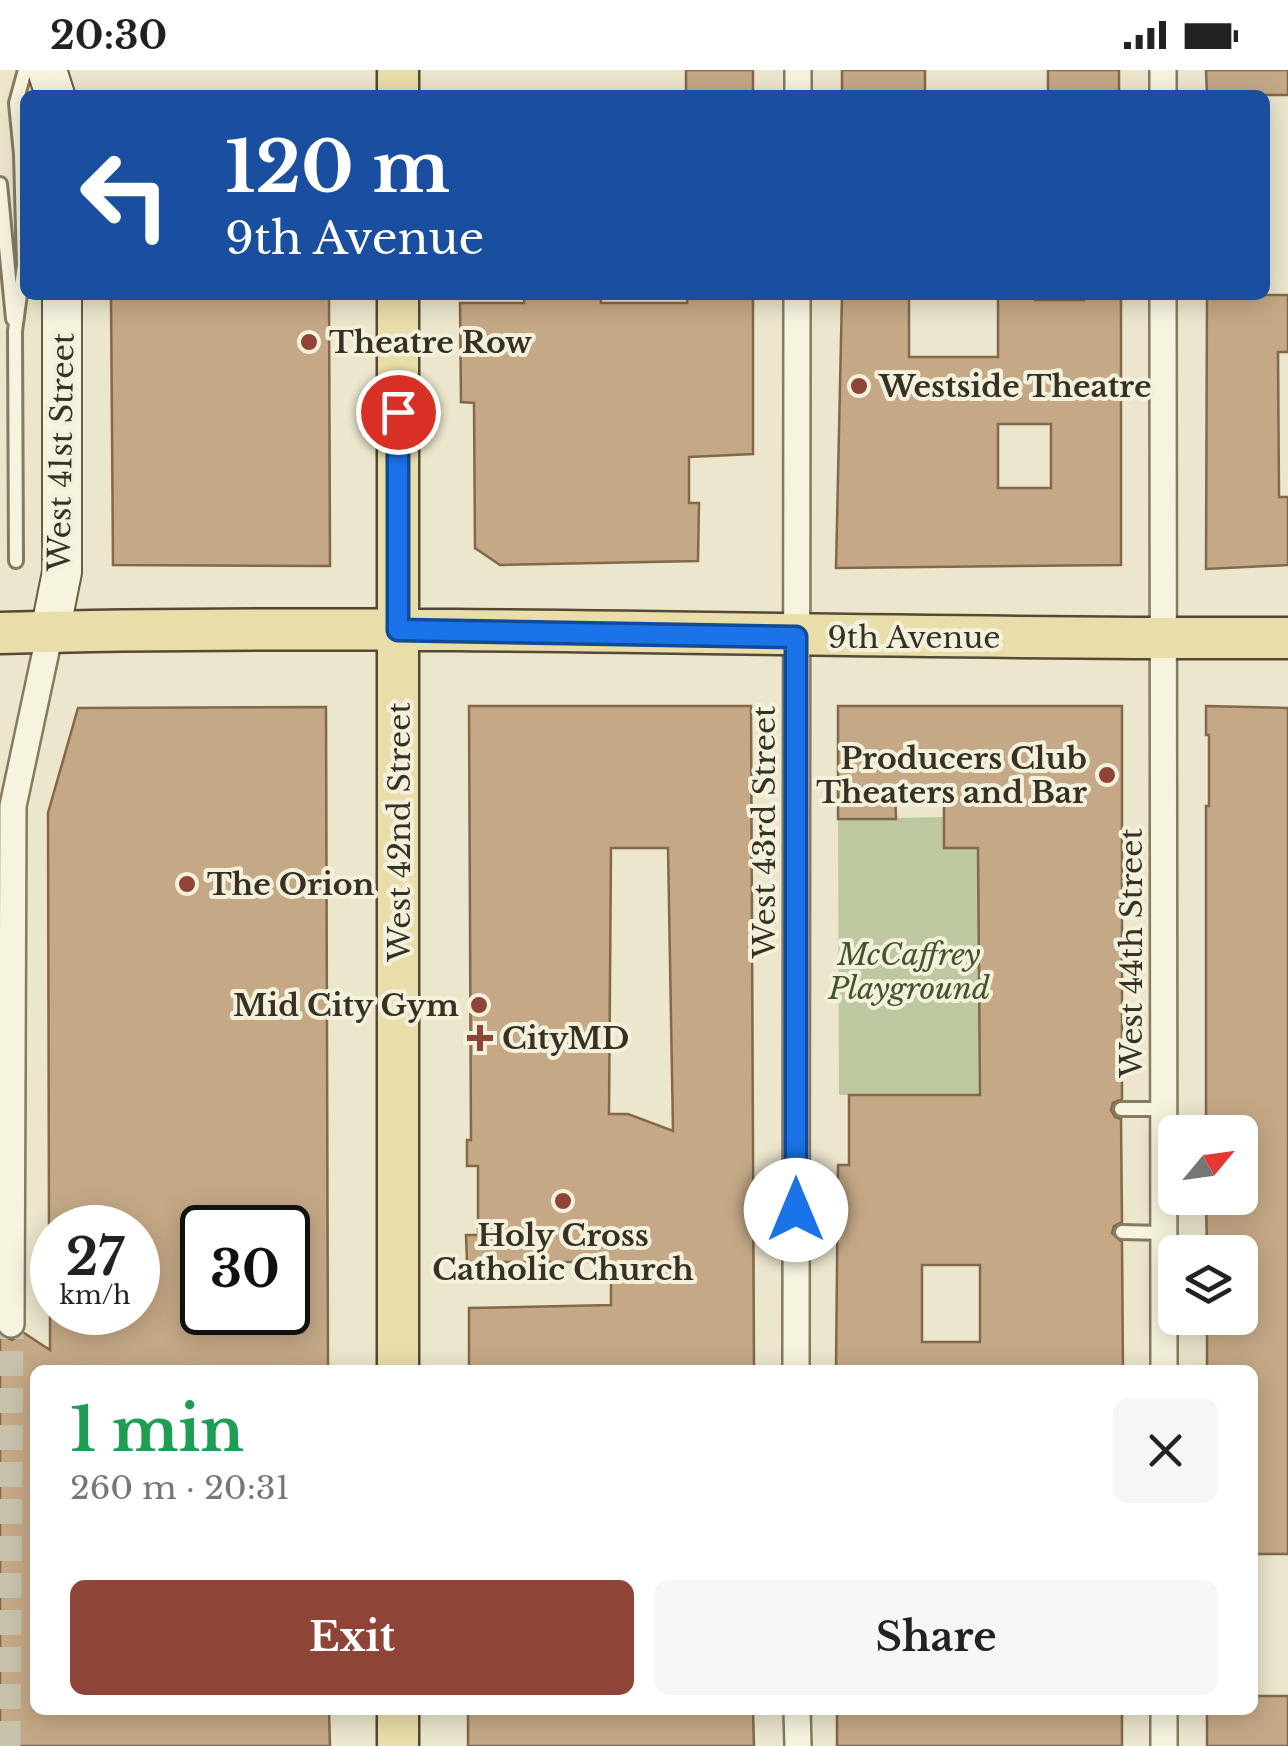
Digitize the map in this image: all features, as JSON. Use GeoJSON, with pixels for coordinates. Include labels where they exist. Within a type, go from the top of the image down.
{"type":"FeatureCollection","features":[{"type":"Feature","properties":{"kind":"main road","name":"West 41st Street"},"geometry":{"type":"LineString","coordinates":[[50,632],[62,572],[62,300]]}},
{"type":"Feature","properties":{"kind":"main road","name":"West 42nd Street"},"geometry":{"type":"LineString","coordinates":[[398,300],[398,1365]]}},
{"type":"Feature","properties":{"kind":"main road","name":"9th Avenue"},"geometry":{"type":"LineString","coordinates":[[0,633],[398,630],[796,637],[1288,638]]}},
{"type":"Feature","properties":{"kind":"main road"},"geometry":{"type":"LineString","coordinates":[[398,1715],[398,1746]]}},
{"type":"Feature","properties":{"kind":"street","name":"West 43rd Street"},"geometry":{"type":"LineString","coordinates":[[796,1365],[797,300]]}},
{"type":"Feature","properties":{"kind":"street","name":"West 44th Street"},"geometry":{"type":"LineString","coordinates":[[1163,300],[1164,1365]]}},
{"type":"Feature","properties":{"kind":"street","name":"West 41st Street"},"geometry":{"type":"LineString","coordinates":[[11,1324],[13,806],[50,632]]}},
{"type":"Feature","properties":{"kind":"street"},"geometry":{"type":"LineString","coordinates":[[797,1715],[798,1746]]}},
{"type":"Feature","properties":{"kind":"street"},"geometry":{"type":"LineString","coordinates":[[1164,1715],[1164,1746]]}},
{"type":"Feature","properties":{"kind":"lane"},"geometry":{"type":"LineString","coordinates":[[20,137],[16,103],[25,70]]}},
{"type":"Feature","properties":{"kind":"lane"},"geometry":{"type":"LineString","coordinates":[[0,184],[15,332]]}},
{"type":"Feature","properties":{"kind":"lane"},"geometry":{"type":"LineString","coordinates":[[16,561],[15,332],[20,295]]}},
{"type":"Feature","properties":{"kind":"lane"},"geometry":{"type":"LineString","coordinates":[[1122,1109],[1164,1108]]}},
{"type":"Feature","properties":{"kind":"lane"},"geometry":{"type":"LineString","coordinates":[[1122,1232],[1164,1232]]}},
{"type":"Feature","properties":{"kind":"green space","name":"McCaffrey Playground"},"geometry":{"type":"Polygon","coordinates":[[[945,817],[978,848],[980,1095],[839,1095],[838,819],[945,817]]]}},
{"type":"Feature","properties":{"kind":"building"},"geometry":{"type":"Polygon","coordinates":[[[686,70],[753,70],[753,90],[686,90],[686,70]]]}},
{"type":"Feature","properties":{"kind":"building"},"geometry":{"type":"Polygon","coordinates":[[[842,70],[925,70],[925,90],[842,90],[842,70]]]}},
{"type":"Feature","properties":{"kind":"building"},"geometry":{"type":"Polygon","coordinates":[[[1048,70],[1119,70],[1119,90],[1048,90],[1048,70]]]}},
{"type":"Feature","properties":{"kind":"building"},"geometry":{"type":"Polygon","coordinates":[[[1206,70],[1288,70],[1288,95],[1270,95],[1270,90],[1207,90],[1206,70]]]}},
{"type":"Feature","properties":{"kind":"building"},"geometry":{"type":"Polygon","coordinates":[[[1270,295],[1288,295],[1288,352],[1278,352],[1279,497],[1288,497],[1288,565],[1206,569],[1207,300],[1270,300],[1270,295]]]}},
{"type":"Feature","properties":{"kind":"building"},"geometry":{"type":"Polygon","coordinates":[[[111,300],[329,300],[330,566],[113,565],[111,300]]]}},
{"type":"Feature","properties":{"kind":"building"},"geometry":{"type":"Polygon","coordinates":[[[753,300],[753,454],[689,457],[689,503],[699,503],[698,561],[500,565],[475,548],[474,403],[461,402],[460,303],[753,300]]]}},
{"type":"Feature","properties":{"kind":"building"},"geometry":{"type":"Polygon","coordinates":[[[842,300],[909,300],[909,357],[998,357],[998,300],[1121,300],[1121,565],[836,568],[842,300]],[[998,424],[998,488],[1051,488],[1051,424],[998,424]]]}},
{"type":"Feature","properties":{"kind":"building"},"geometry":{"type":"Polygon","coordinates":[[[469,706],[751,706],[754,1365],[469,1365],[469,1308],[611,1305],[611,1262],[467,1262],[466,1235],[478,1235],[478,1166],[467,1166],[467,1140],[471,1140],[469,706]],[[611,848],[609,1114],[628,1114],[673,1131],[668,848],[611,848]]]}},
{"type":"Feature","properties":{"kind":"building"},"geometry":{"type":"Polygon","coordinates":[[[838,706],[1122,706],[1122,1099],[1113,1103],[1111,1110],[1121,1119],[1122,1222],[1114,1226],[1112,1233],[1122,1242],[1123,1365],[836,1365],[838,1165],[849,1165],[849,1095],[980,1095],[978,848],[944,848],[944,791],[895,790],[896,819],[838,819],[838,706]],[[922,1265],[922,1342],[980,1342],[980,1265],[922,1265]]]}},
{"type":"Feature","properties":{"kind":"building"},"geometry":{"type":"Polygon","coordinates":[[[1206,706],[1288,708],[1288,1554],[1258,1554],[1258,1365],[1207,1365],[1207,1335],[1258,1335],[1258,1235],[1207,1235],[1206,1215],[1258,1215],[1258,1115],[1206,1115],[1206,706]]]}},
{"type":"Feature","properties":{"kind":"building"},"geometry":{"type":"Polygon","coordinates":[[[326,707],[328,1365],[30,1365],[30,1715],[329,1715],[330,1746],[0,1746],[0,1335],[12,1340],[24,1333],[50,1350],[50,1335],[160,1335],[160,1205],[49,1205],[48,813],[78,708],[326,707]]]}},
{"type":"Feature","properties":{"kind":"building"},"geometry":{"type":"Polygon","coordinates":[[[1258,1696],[1288,1696],[1288,1746],[1207,1746],[1207,1715],[1258,1715],[1258,1696]]]}},
{"type":"Feature","properties":{"kind":"building"},"geometry":{"type":"Polygon","coordinates":[[[468,1715],[753,1715],[754,1746],[468,1746],[468,1715]]]}},
{"type":"Feature","properties":{"kind":"building"},"geometry":{"type":"Polygon","coordinates":[[[837,1715],[1122,1715],[1122,1746],[837,1746],[837,1715]]]}},
{"type":"Feature","properties":{"kind":"tunnel"},"geometry":{"type":"LineString","coordinates":[[8,1746],[11,1324]]}},
{"type":"Feature","properties":{"kind":"place","name":"Theatre Row"},"geometry":{"type":"Point","coordinates":[309,342]}},
{"type":"Feature","properties":{"kind":"place","name":"Westside Theatre"},"geometry":{"type":"Point","coordinates":[859,386]}},
{"type":"Feature","properties":{"kind":"place","name":"Producers Club Theaters and Bar"},"geometry":{"type":"Point","coordinates":[1107,775]}},
{"type":"Feature","properties":{"kind":"place","name":"The Orion"},"geometry":{"type":"Point","coordinates":[187,884]}},
{"type":"Feature","properties":{"kind":"place","name":"Mid City Gym"},"geometry":{"type":"Point","coordinates":[479,1005]}},
{"type":"Feature","properties":{"kind":"place","name":"CityMD"},"geometry":{"type":"Point","coordinates":[480,1038]}},
{"type":"Feature","properties":{"kind":"place","name":"Holy Cross Catholic Church"},"geometry":{"type":"Point","coordinates":[563,1201]}},
{"type":"Feature","properties":{"kind":"route"},"geometry":{"type":"LineString","coordinates":[[398,412],[398,630],[796,637],[796,1210]]}}]}
